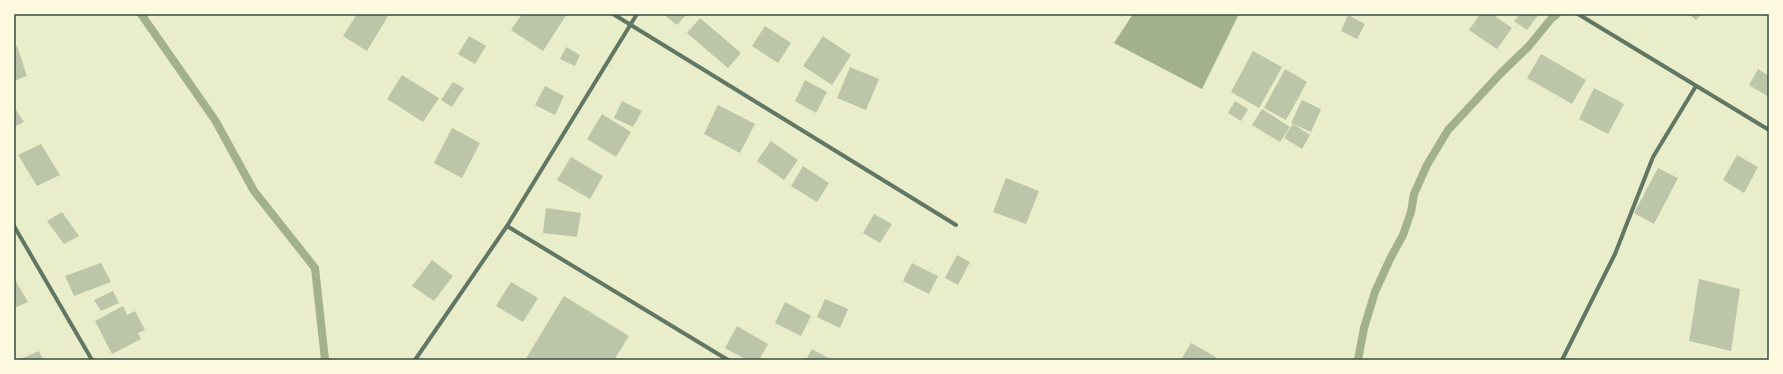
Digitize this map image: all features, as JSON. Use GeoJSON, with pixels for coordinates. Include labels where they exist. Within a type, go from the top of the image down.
{"type":"FeatureCollection","features":[{"type":"Feature","properties":{"kind":"street"},"geometry":{"type":"LineString","coordinates":[[613,14],[956,225]]}},
{"type":"Feature","properties":{"kind":"street"},"geometry":{"type":"LineString","coordinates":[[415,360],[507,226],[637,14]]}},
{"type":"Feature","properties":{"kind":"street"},"geometry":{"type":"LineString","coordinates":[[1578,14],[1769,130]]}},
{"type":"Feature","properties":{"kind":"street"},"geometry":{"type":"LineString","coordinates":[[1562,360],[1615,254],[1653,157],[1696,86]]}},
{"type":"Feature","properties":{"kind":"street"},"geometry":{"type":"LineString","coordinates":[[14,226],[92,360]]}},
{"type":"Feature","properties":{"kind":"street"},"geometry":{"type":"LineString","coordinates":[[507,226],[728,360]]}},
{"type":"Feature","properties":{"kind":"shaded area"},"geometry":{"type":"Polygon","coordinates":[[[1133,14],[1239,14],[1202,89],[1114,43],[1133,14]]]}},
{"type":"Feature","properties":{"kind":"building"},"geometry":{"type":"Polygon","coordinates":[[[357,14],[385,14],[388,16],[367,51],[343,36],[357,14]]]}},
{"type":"Feature","properties":{"kind":"building"},"geometry":{"type":"Polygon","coordinates":[[[522,14],[567,14],[543,51],[511,30],[522,14]]]}},
{"type":"Feature","properties":{"kind":"building"},"geometry":{"type":"Polygon","coordinates":[[[663,14],[687,14],[677,25],[663,14]]]}},
{"type":"Feature","properties":{"kind":"building"},"geometry":{"type":"Polygon","coordinates":[[[1480,14],[1492,14],[1512,28],[1497,49],[1469,30],[1480,14]]]}},
{"type":"Feature","properties":{"kind":"building"},"geometry":{"type":"Polygon","coordinates":[[[1520,14],[1539,14],[1527,30],[1514,21],[1520,14]]]}},
{"type":"Feature","properties":{"kind":"building"},"geometry":{"type":"Polygon","coordinates":[[[1689,14],[1702,14],[1696,20],[1689,14]]]}},
{"type":"Feature","properties":{"kind":"building"},"geometry":{"type":"Polygon","coordinates":[[[1348,15],[1365,24],[1357,39],[1341,31],[1348,15]]]}},
{"type":"Feature","properties":{"kind":"building"},"geometry":{"type":"Polygon","coordinates":[[[700,18],[741,53],[728,68],[687,33],[700,18]]]}},
{"type":"Feature","properties":{"kind":"building"},"geometry":{"type":"Polygon","coordinates":[[[765,26],[791,43],[778,63],[752,46],[765,26]]]}},
{"type":"Feature","properties":{"kind":"building"},"geometry":{"type":"Polygon","coordinates":[[[469,36],[486,46],[475,64],[458,54],[469,36]]]}},
{"type":"Feature","properties":{"kind":"building"},"geometry":{"type":"Polygon","coordinates":[[[823,36],[851,55],[832,85],[803,66],[823,36]]]}},
{"type":"Feature","properties":{"kind":"building"},"geometry":{"type":"Polygon","coordinates":[[[14,46],[17,46],[27,76],[14,81],[14,46]]]}},
{"type":"Feature","properties":{"kind":"building"},"geometry":{"type":"Polygon","coordinates":[[[566,47],[580,55],[575,66],[560,59],[566,47]]]}},
{"type":"Feature","properties":{"kind":"building"},"geometry":{"type":"Polygon","coordinates":[[[1253,51],[1282,67],[1259,108],[1231,92],[1253,51]]]}},
{"type":"Feature","properties":{"kind":"building"},"geometry":{"type":"Polygon","coordinates":[[[1541,54],[1586,80],[1572,104],[1527,78],[1541,54]]]}},
{"type":"Feature","properties":{"kind":"building"},"geometry":{"type":"Polygon","coordinates":[[[850,67],[879,79],[866,110],[837,98],[850,67]]]}},
{"type":"Feature","properties":{"kind":"building"},"geometry":{"type":"Polygon","coordinates":[[[1285,69],[1307,82],[1286,120],[1264,108],[1285,69]]]}},
{"type":"Feature","properties":{"kind":"building"},"geometry":{"type":"Polygon","coordinates":[[[1758,69],[1769,76],[1769,97],[1749,85],[1758,69]]]}},
{"type":"Feature","properties":{"kind":"building"},"geometry":{"type":"Polygon","coordinates":[[[402,75],[439,98],[423,122],[387,99],[402,75]]]}},
{"type":"Feature","properties":{"kind":"building"},"geometry":{"type":"Polygon","coordinates":[[[805,80],[827,92],[816,113],[795,101],[805,80]]]}},
{"type":"Feature","properties":{"kind":"building"},"geometry":{"type":"Polygon","coordinates":[[[453,82],[464,88],[452,107],[441,100],[453,82]]]}},
{"type":"Feature","properties":{"kind":"building"},"geometry":{"type":"Polygon","coordinates":[[[545,86],[564,96],[555,115],[535,105],[545,86]]]}},
{"type":"Feature","properties":{"kind":"building"},"geometry":{"type":"Polygon","coordinates":[[[1594,88],[1624,104],[1608,134],[1579,119],[1594,88]]]}},
{"type":"Feature","properties":{"kind":"building"},"geometry":{"type":"Polygon","coordinates":[[[1302,100],[1321,109],[1311,132],[1291,123],[1302,100]]]}},
{"type":"Feature","properties":{"kind":"building"},"geometry":{"type":"Polygon","coordinates":[[[622,101],[642,111],[633,127],[614,118],[622,101]]]}},
{"type":"Feature","properties":{"kind":"building"},"geometry":{"type":"Polygon","coordinates":[[[1235,101],[1248,109],[1241,121],[1228,113],[1235,101]]]}},
{"type":"Feature","properties":{"kind":"building"},"geometry":{"type":"Polygon","coordinates":[[[718,105],[755,124],[740,153],[704,134],[718,105]]]}},
{"type":"Feature","properties":{"kind":"building"},"geometry":{"type":"Polygon","coordinates":[[[14,107],[24,122],[14,127],[14,107]]]}},
{"type":"Feature","properties":{"kind":"building"},"geometry":{"type":"Polygon","coordinates":[[[1262,109],[1290,127],[1280,142],[1252,125],[1262,109]]]}},
{"type":"Feature","properties":{"kind":"building"},"geometry":{"type":"Polygon","coordinates":[[[602,114],[631,132],[616,157],[587,139],[602,114]]]}},
{"type":"Feature","properties":{"kind":"building"},"geometry":{"type":"Polygon","coordinates":[[[1293,124],[1310,135],[1302,149],[1284,138],[1293,124]]]}},
{"type":"Feature","properties":{"kind":"building"},"geometry":{"type":"Polygon","coordinates":[[[452,128],[480,143],[462,178],[434,163],[452,128]]]}},
{"type":"Feature","properties":{"kind":"building"},"geometry":{"type":"Polygon","coordinates":[[[771,141],[798,160],[784,180],[757,161],[771,141]]]}},
{"type":"Feature","properties":{"kind":"building"},"geometry":{"type":"Polygon","coordinates":[[[41,144],[60,175],[37,186],[18,155],[41,144]]]}},
{"type":"Feature","properties":{"kind":"building"},"geometry":{"type":"Polygon","coordinates":[[[1737,155],[1758,167],[1744,193],[1723,180],[1737,155]]]}},
{"type":"Feature","properties":{"kind":"building"},"geometry":{"type":"Polygon","coordinates":[[[571,157],[603,176],[590,199],[557,180],[571,157]]]}},
{"type":"Feature","properties":{"kind":"building"},"geometry":{"type":"Polygon","coordinates":[[[803,166],[829,183],[817,202],[791,186],[803,166]]]}},
{"type":"Feature","properties":{"kind":"building"},"geometry":{"type":"Polygon","coordinates":[[[1658,168],[1678,178],[1654,224],[1634,213],[1658,168]]]}},
{"type":"Feature","properties":{"kind":"building"},"geometry":{"type":"Polygon","coordinates":[[[1006,178],[1039,191],[1026,224],[993,212],[1006,178]]]}},
{"type":"Feature","properties":{"kind":"building"},"geometry":{"type":"Polygon","coordinates":[[[546,208],[581,213],[577,237],[543,233],[546,208]]]}},
{"type":"Feature","properties":{"kind":"building"},"geometry":{"type":"Polygon","coordinates":[[[62,212],[79,236],[64,244],[47,221],[62,212]]]}},
{"type":"Feature","properties":{"kind":"building"},"geometry":{"type":"Polygon","coordinates":[[[874,214],[892,224],[880,243],[863,233],[874,214]]]}},
{"type":"Feature","properties":{"kind":"building"},"geometry":{"type":"Polygon","coordinates":[[[957,255],[970,262],[958,285],[945,278],[957,255]]]}},
{"type":"Feature","properties":{"kind":"building"},"geometry":{"type":"Polygon","coordinates":[[[432,260],[453,276],[434,301],[412,286],[432,260]]]}},
{"type":"Feature","properties":{"kind":"building"},"geometry":{"type":"Polygon","coordinates":[[[101,263],[111,282],[74,296],[65,276],[101,263]]]}},
{"type":"Feature","properties":{"kind":"building"},"geometry":{"type":"Polygon","coordinates":[[[912,263],[938,276],[929,294],[903,281],[912,263]]]}},
{"type":"Feature","properties":{"kind":"building"},"geometry":{"type":"Polygon","coordinates":[[[14,278],[28,302],[14,308],[14,278]]]}},
{"type":"Feature","properties":{"kind":"building"},"geometry":{"type":"Polygon","coordinates":[[[1699,279],[1740,289],[1731,351],[1689,341],[1699,279]]]}},
{"type":"Feature","properties":{"kind":"building"},"geometry":{"type":"Polygon","coordinates":[[[511,282],[538,298],[523,322],[496,306],[511,282]]]}},
{"type":"Feature","properties":{"kind":"building"},"geometry":{"type":"Polygon","coordinates":[[[113,291],[119,303],[101,311],[94,300],[113,291]]]}},
{"type":"Feature","properties":{"kind":"building"},"geometry":{"type":"Polygon","coordinates":[[[564,296],[629,336],[614,360],[525,360],[564,296]]]}},
{"type":"Feature","properties":{"kind":"building"},"geometry":{"type":"Polygon","coordinates":[[[825,299],[848,309],[840,328],[817,317],[825,299]]]}},
{"type":"Feature","properties":{"kind":"building"},"geometry":{"type":"Polygon","coordinates":[[[785,302],[811,316],[801,336],[775,323],[785,302]]]}},
{"type":"Feature","properties":{"kind":"building"},"geometry":{"type":"Polygon","coordinates":[[[123,306],[127,315],[135,311],[145,330],[138,333],[141,339],[112,354],[95,321],[123,306]]]}},
{"type":"Feature","properties":{"kind":"building"},"geometry":{"type":"Polygon","coordinates":[[[737,326],[768,344],[759,360],[747,360],[725,348],[737,326]]]}},
{"type":"Feature","properties":{"kind":"building"},"geometry":{"type":"Polygon","coordinates":[[[1191,343],[1216,357],[1214,360],[1181,360],[1191,343]]]}},
{"type":"Feature","properties":{"kind":"building"},"geometry":{"type":"Polygon","coordinates":[[[812,349],[832,360],[806,360],[812,349]]]}},
{"type":"Feature","properties":{"kind":"building"},"geometry":{"type":"Polygon","coordinates":[[[39,351],[43,360],[18,360],[39,351]]]}},
{"type":"Feature","properties":{"kind":"waterway"},"geometry":{"type":"LineString","coordinates":[[141,14],[215,120],[254,191],[315,268],[325,360]]}},
{"type":"Feature","properties":{"kind":"waterway"},"geometry":{"type":"LineString","coordinates":[[1358,360],[1364,328],[1375,292],[1403,235],[1411,212],[1414,194],[1427,165],[1448,130],[1501,73],[1529,46],[1551,19],[1557,14]]}}]}
